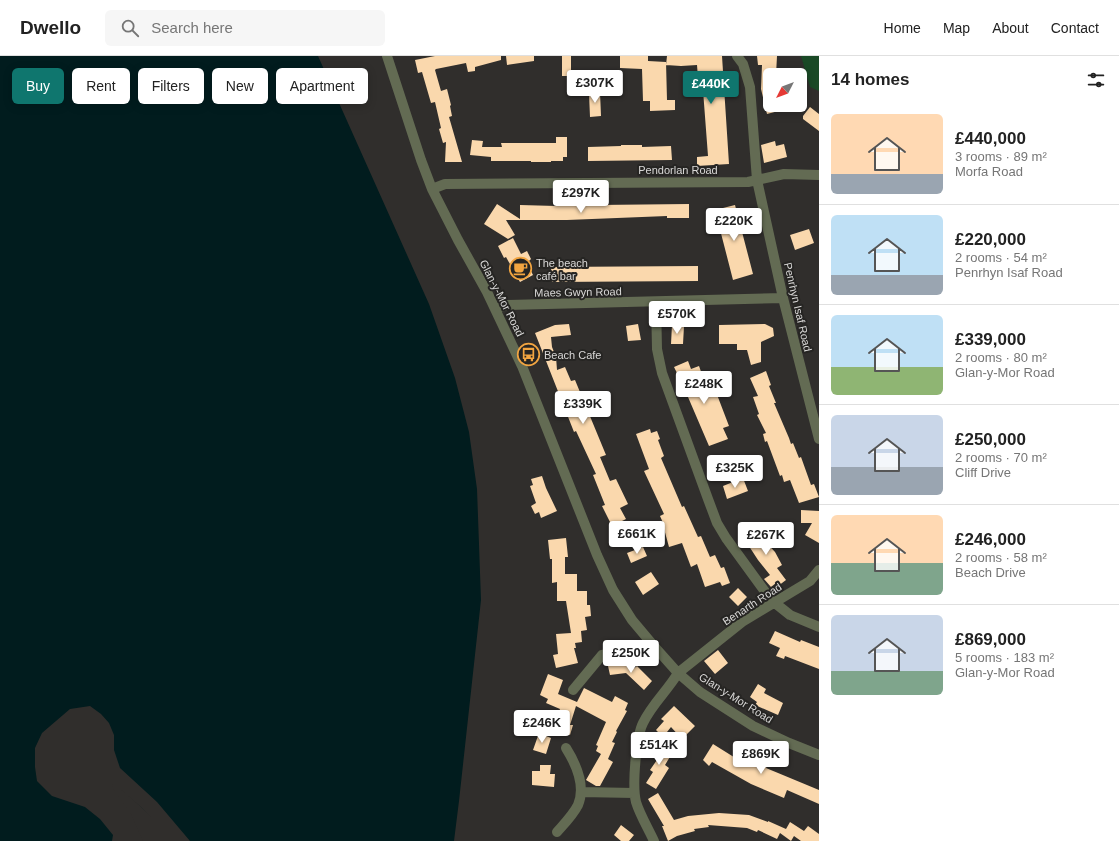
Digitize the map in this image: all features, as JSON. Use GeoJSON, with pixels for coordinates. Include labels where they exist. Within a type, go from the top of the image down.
{"type":"FeatureCollection","features":[{"type":"Feature","properties":{"kind":"street","name":"Glan-y-Mor Road"},"geometry":{"type":"LineString","coordinates":[[387,56],[432,189],[496,309],[522,366],[597,555],[613,590],[632,620],[653,645],[678,673],[700,692],[753,726],[819,755]]}},
{"type":"Feature","properties":{"kind":"street","name":"Penrhyn Isaf Road"},"geometry":{"type":"LineString","coordinates":[[737,56],[743,64],[750,87],[757,180],[782,298],[819,439]]}},
{"type":"Feature","properties":{"kind":"street","name":"Pendorlan Road"},"geometry":{"type":"LineString","coordinates":[[432,189],[445,184],[748,182],[784,174],[819,175]]}},
{"type":"Feature","properties":{"kind":"street","name":"Maes Gwyn Road"},"geometry":{"type":"LineString","coordinates":[[496,309],[506,305],[782,298]]}},
{"type":"Feature","properties":{"kind":"street"},"geometry":{"type":"LineString","coordinates":[[656,302],[657,349],[662,373],[717,523],[726,538],[774,603],[790,615],[819,627]]}},
{"type":"Feature","properties":{"kind":"street","name":"Benarth Road"},"geometry":{"type":"LineString","coordinates":[[634,793],[638,740],[642,724],[678,673],[742,622],[810,581],[819,570]]}},
{"type":"Feature","properties":{"kind":"street"},"geometry":{"type":"LineString","coordinates":[[573,690],[602,655],[653,645]]}},
{"type":"Feature","properties":{"kind":"street"},"geometry":{"type":"LineString","coordinates":[[557,832],[578,804],[581,792],[577,770],[566,748]]}},
{"type":"Feature","properties":{"kind":"street"},"geometry":{"type":"LineString","coordinates":[[581,792],[634,793],[637,804],[654,841]]}},
{"type":"Feature","properties":{"kind":"green space"},"geometry":{"type":"Polygon","coordinates":[[[801,56],[819,56],[819,91],[810,87],[807,77],[807,68],[804,68],[801,56]]]}},
{"type":"Feature","properties":{"kind":"water"},"geometry":{"type":"Polygon","coordinates":[[[0,56],[318,56],[323,68],[276,68],[276,104],[339,104],[429,304],[455,378],[469,432],[477,489],[481,600],[454,841],[178,841],[114,782],[109,783],[141,841],[0,841],[0,56]]]}},
{"type":"Feature","properties":{"kind":"pier"},"geometry":{"type":"Polygon","coordinates":[[[90,706],[101,714],[109,723],[114,735],[114,750],[120,768],[157,802],[190,841],[175,841],[142,808],[114,784],[112,784],[114,790],[131,814],[143,841],[112,841],[113,835],[100,819],[85,807],[52,796],[37,781],[35,748],[42,733],[70,709],[90,706]]]}},
{"type":"Feature","properties":{"kind":"building"},"geometry":{"type":"Polygon","coordinates":[[[435,56],[501,56],[501,60],[475,67],[475,71],[468,72],[466,63],[435,70],[441,91],[447,89],[452,116],[449,117],[462,162],[445,162],[446,142],[443,143],[439,129],[441,128],[435,102],[431,103],[422,72],[418,73],[415,60],[435,56]]]}},
{"type":"Feature","properties":{"kind":"building"},"geometry":{"type":"Polygon","coordinates":[[[506,56],[534,56],[534,61],[507,65],[506,56]]]}},
{"type":"Feature","properties":{"kind":"building"},"geometry":{"type":"Polygon","coordinates":[[[562,56],[571,56],[571,76],[562,76],[562,56]]]}},
{"type":"Feature","properties":{"kind":"building"},"geometry":{"type":"Polygon","coordinates":[[[620,56],[648,56],[648,61],[666,62],[667,100],[675,100],[675,110],[650,111],[650,101],[643,101],[642,69],[620,68],[620,56]]]}},
{"type":"Feature","properties":{"kind":"building"},"geometry":{"type":"Polygon","coordinates":[[[667,56],[722,56],[729,164],[697,166],[697,157],[708,156],[702,77],[698,78],[697,65],[666,65],[667,56]]]}},
{"type":"Feature","properties":{"kind":"building"},"geometry":{"type":"Polygon","coordinates":[[[757,56],[777,56],[776,68],[763,68],[763,97],[761,89],[762,65],[758,65],[757,56]]]}},
{"type":"Feature","properties":{"kind":"building"},"geometry":{"type":"Polygon","coordinates":[[[600,92],[601,116],[590,117],[589,93],[600,92]]]}},
{"type":"Feature","properties":{"kind":"building"},"geometry":{"type":"Polygon","coordinates":[[[810,107],[819,114],[819,131],[803,119],[803,116],[810,107]]]}},
{"type":"Feature","properties":{"kind":"building"},"geometry":{"type":"Polygon","coordinates":[[[556,137],[567,137],[567,157],[563,157],[563,161],[491,161],[491,157],[470,155],[472,140],[483,141],[482,147],[502,147],[501,143],[556,143],[556,137]]]}},
{"type":"Feature","properties":{"kind":"building"},"geometry":{"type":"Polygon","coordinates":[[[775,141],[776,146],[784,144],[787,157],[764,163],[761,145],[775,141]]]}},
{"type":"Feature","properties":{"kind":"building"},"geometry":{"type":"Polygon","coordinates":[[[642,145],[642,147],[671,146],[672,160],[588,161],[588,147],[642,145]]]}},
{"type":"Feature","properties":{"kind":"building"},"geometry":{"type":"Polygon","coordinates":[[[497,204],[520,219],[520,205],[556,206],[556,204],[689,204],[689,218],[667,218],[667,216],[567,220],[506,220],[515,235],[508,239],[484,224],[497,204]]]}},
{"type":"Feature","properties":{"kind":"building"},"geometry":{"type":"Polygon","coordinates":[[[735,205],[753,274],[733,280],[715,210],[735,205]]]}},
{"type":"Feature","properties":{"kind":"building"},"geometry":{"type":"Polygon","coordinates":[[[809,229],[814,243],[795,250],[790,235],[809,229]]]}},
{"type":"Feature","properties":{"kind":"building"},"geometry":{"type":"Polygon","coordinates":[[[513,238],[521,254],[527,251],[531,259],[527,263],[533,275],[520,282],[498,246],[513,238]]]}},
{"type":"Feature","properties":{"kind":"building"},"geometry":{"type":"Polygon","coordinates":[[[698,266],[698,281],[552,282],[551,267],[698,266]]]}},
{"type":"Feature","properties":{"kind":"building"},"geometry":{"type":"Polygon","coordinates":[[[569,324],[571,335],[551,337],[552,347],[556,357],[557,370],[565,367],[571,381],[575,380],[606,455],[600,457],[610,481],[616,479],[628,504],[620,508],[626,519],[612,526],[602,506],[605,505],[593,475],[596,474],[576,431],[574,432],[535,333],[555,325],[569,324]]]}},
{"type":"Feature","properties":{"kind":"building"},"geometry":{"type":"Polygon","coordinates":[[[638,324],[641,340],[628,341],[626,326],[638,324]]]}},
{"type":"Feature","properties":{"kind":"building"},"geometry":{"type":"Polygon","coordinates":[[[765,324],[773,328],[774,336],[761,342],[761,362],[751,365],[747,350],[737,350],[737,344],[719,344],[719,325],[765,324]]]}},
{"type":"Feature","properties":{"kind":"building"},"geometry":{"type":"Polygon","coordinates":[[[672,325],[684,326],[683,344],[671,344],[672,325]]]}},
{"type":"Feature","properties":{"kind":"building"},"geometry":{"type":"Polygon","coordinates":[[[688,361],[691,369],[699,366],[704,380],[698,382],[703,397],[716,392],[729,426],[723,428],[728,439],[709,446],[674,367],[688,361]]]}},
{"type":"Feature","properties":{"kind":"building"},"geometry":{"type":"Polygon","coordinates":[[[766,371],[771,385],[769,386],[776,403],[774,403],[791,444],[793,443],[799,458],[801,457],[811,485],[814,484],[819,497],[799,503],[790,480],[784,482],[782,475],[780,476],[767,441],[765,442],[763,434],[766,433],[757,415],[759,414],[753,397],[758,396],[750,378],[766,371]]]}},
{"type":"Feature","properties":{"kind":"building"},"geometry":{"type":"Polygon","coordinates":[[[650,429],[651,433],[657,431],[660,439],[658,440],[664,456],[661,458],[682,507],[684,506],[698,537],[701,536],[710,557],[715,555],[721,568],[724,567],[730,583],[722,586],[720,582],[705,587],[697,564],[691,567],[682,543],[669,547],[664,525],[660,516],[664,514],[644,471],[649,469],[636,434],[650,429]]]}},
{"type":"Feature","properties":{"kind":"building"},"geometry":{"type":"Polygon","coordinates":[[[542,476],[557,511],[541,518],[539,512],[535,514],[531,506],[536,503],[530,486],[533,485],[531,479],[542,476]]]}},
{"type":"Feature","properties":{"kind":"building"},"geometry":{"type":"Polygon","coordinates":[[[743,478],[748,491],[727,499],[723,486],[743,478]]]}},
{"type":"Feature","properties":{"kind":"building"},"geometry":{"type":"Polygon","coordinates":[[[801,510],[819,511],[819,543],[805,535],[812,523],[801,523],[801,510]]]}},
{"type":"Feature","properties":{"kind":"building"},"geometry":{"type":"Polygon","coordinates":[[[765,526],[772,536],[765,541],[775,552],[782,565],[777,568],[786,580],[778,586],[776,583],[771,587],[764,579],[770,575],[745,540],[765,526]]]}},
{"type":"Feature","properties":{"kind":"building"},"geometry":{"type":"Polygon","coordinates":[[[566,538],[568,557],[565,557],[565,574],[577,574],[577,591],[587,591],[587,605],[590,605],[591,616],[585,617],[587,630],[581,631],[582,642],[575,643],[576,648],[574,648],[578,663],[556,668],[553,655],[558,654],[556,634],[571,633],[566,601],[557,601],[557,582],[552,583],[552,559],[550,559],[548,540],[566,538]]]}},
{"type":"Feature","properties":{"kind":"building"},"geometry":{"type":"Polygon","coordinates":[[[643,547],[647,556],[631,563],[627,553],[643,547]]]}},
{"type":"Feature","properties":{"kind":"building"},"geometry":{"type":"Polygon","coordinates":[[[651,572],[659,584],[643,595],[635,582],[651,572]]]}},
{"type":"Feature","properties":{"kind":"building"},"geometry":{"type":"Polygon","coordinates":[[[738,588],[747,597],[738,606],[729,597],[738,588]]]}},
{"type":"Feature","properties":{"kind":"building"},"geometry":{"type":"Polygon","coordinates":[[[775,631],[800,642],[801,640],[819,647],[819,669],[785,656],[784,659],[776,656],[780,648],[769,643],[775,631]]]}},
{"type":"Feature","properties":{"kind":"building"},"geometry":{"type":"Polygon","coordinates":[[[718,650],[728,663],[715,674],[704,661],[718,650]]]}},
{"type":"Feature","properties":{"kind":"building"},"geometry":{"type":"Polygon","coordinates":[[[625,661],[633,669],[637,666],[652,681],[644,690],[626,673],[610,675],[608,666],[623,664],[625,661]]]}},
{"type":"Feature","properties":{"kind":"building"},"geometry":{"type":"Polygon","coordinates":[[[548,674],[563,680],[558,694],[577,702],[584,688],[612,702],[615,696],[628,703],[625,710],[627,711],[612,742],[615,743],[608,759],[613,762],[600,786],[596,786],[586,780],[601,754],[596,751],[598,746],[596,745],[606,722],[576,706],[570,725],[573,725],[570,735],[553,730],[560,709],[546,703],[548,699],[540,695],[548,674]]]}},
{"type":"Feature","properties":{"kind":"building"},"geometry":{"type":"Polygon","coordinates":[[[758,684],[766,689],[764,693],[783,703],[778,715],[755,705],[757,702],[750,697],[758,684]]]}},
{"type":"Feature","properties":{"kind":"building"},"geometry":{"type":"Polygon","coordinates":[[[674,706],[695,726],[682,739],[671,727],[663,737],[656,730],[664,721],[661,719],[674,706]]]}},
{"type":"Feature","properties":{"kind":"building"},"geometry":{"type":"Polygon","coordinates":[[[539,733],[551,738],[546,754],[533,750],[539,733]]]}},
{"type":"Feature","properties":{"kind":"building"},"geometry":{"type":"Polygon","coordinates":[[[657,743],[671,751],[671,755],[665,765],[669,768],[656,789],[646,783],[653,772],[650,770],[659,757],[653,750],[657,743]]]}},
{"type":"Feature","properties":{"kind":"building"},"geometry":{"type":"Polygon","coordinates":[[[713,744],[737,759],[738,758],[758,768],[761,760],[769,763],[766,768],[819,790],[819,804],[787,790],[784,798],[751,784],[712,762],[709,766],[703,760],[713,744]]]}},
{"type":"Feature","properties":{"kind":"building"},"geometry":{"type":"Polygon","coordinates":[[[540,765],[551,765],[550,774],[555,774],[554,787],[532,785],[532,771],[540,771],[540,765]]]}},
{"type":"Feature","properties":{"kind":"building"},"geometry":{"type":"Polygon","coordinates":[[[658,793],[674,820],[688,816],[719,813],[749,815],[786,829],[790,822],[804,831],[808,826],[819,834],[819,841],[801,841],[794,836],[791,841],[780,833],[777,839],[758,830],[757,832],[747,828],[708,825],[709,827],[694,829],[695,831],[677,836],[668,841],[662,826],[664,826],[648,799],[658,793]]]}},
{"type":"Feature","properties":{"kind":"building"},"geometry":{"type":"Polygon","coordinates":[[[621,825],[634,835],[629,841],[621,841],[614,835],[621,825]]]}},
{"type":"Feature","properties":{"kind":"place","name":"The beach café bar"},"geometry":{"type":"Point","coordinates":[521,269]}},
{"type":"Feature","properties":{"kind":"place","name":"Beach Cafe"},"geometry":{"type":"Point","coordinates":[528,355]}}]}
